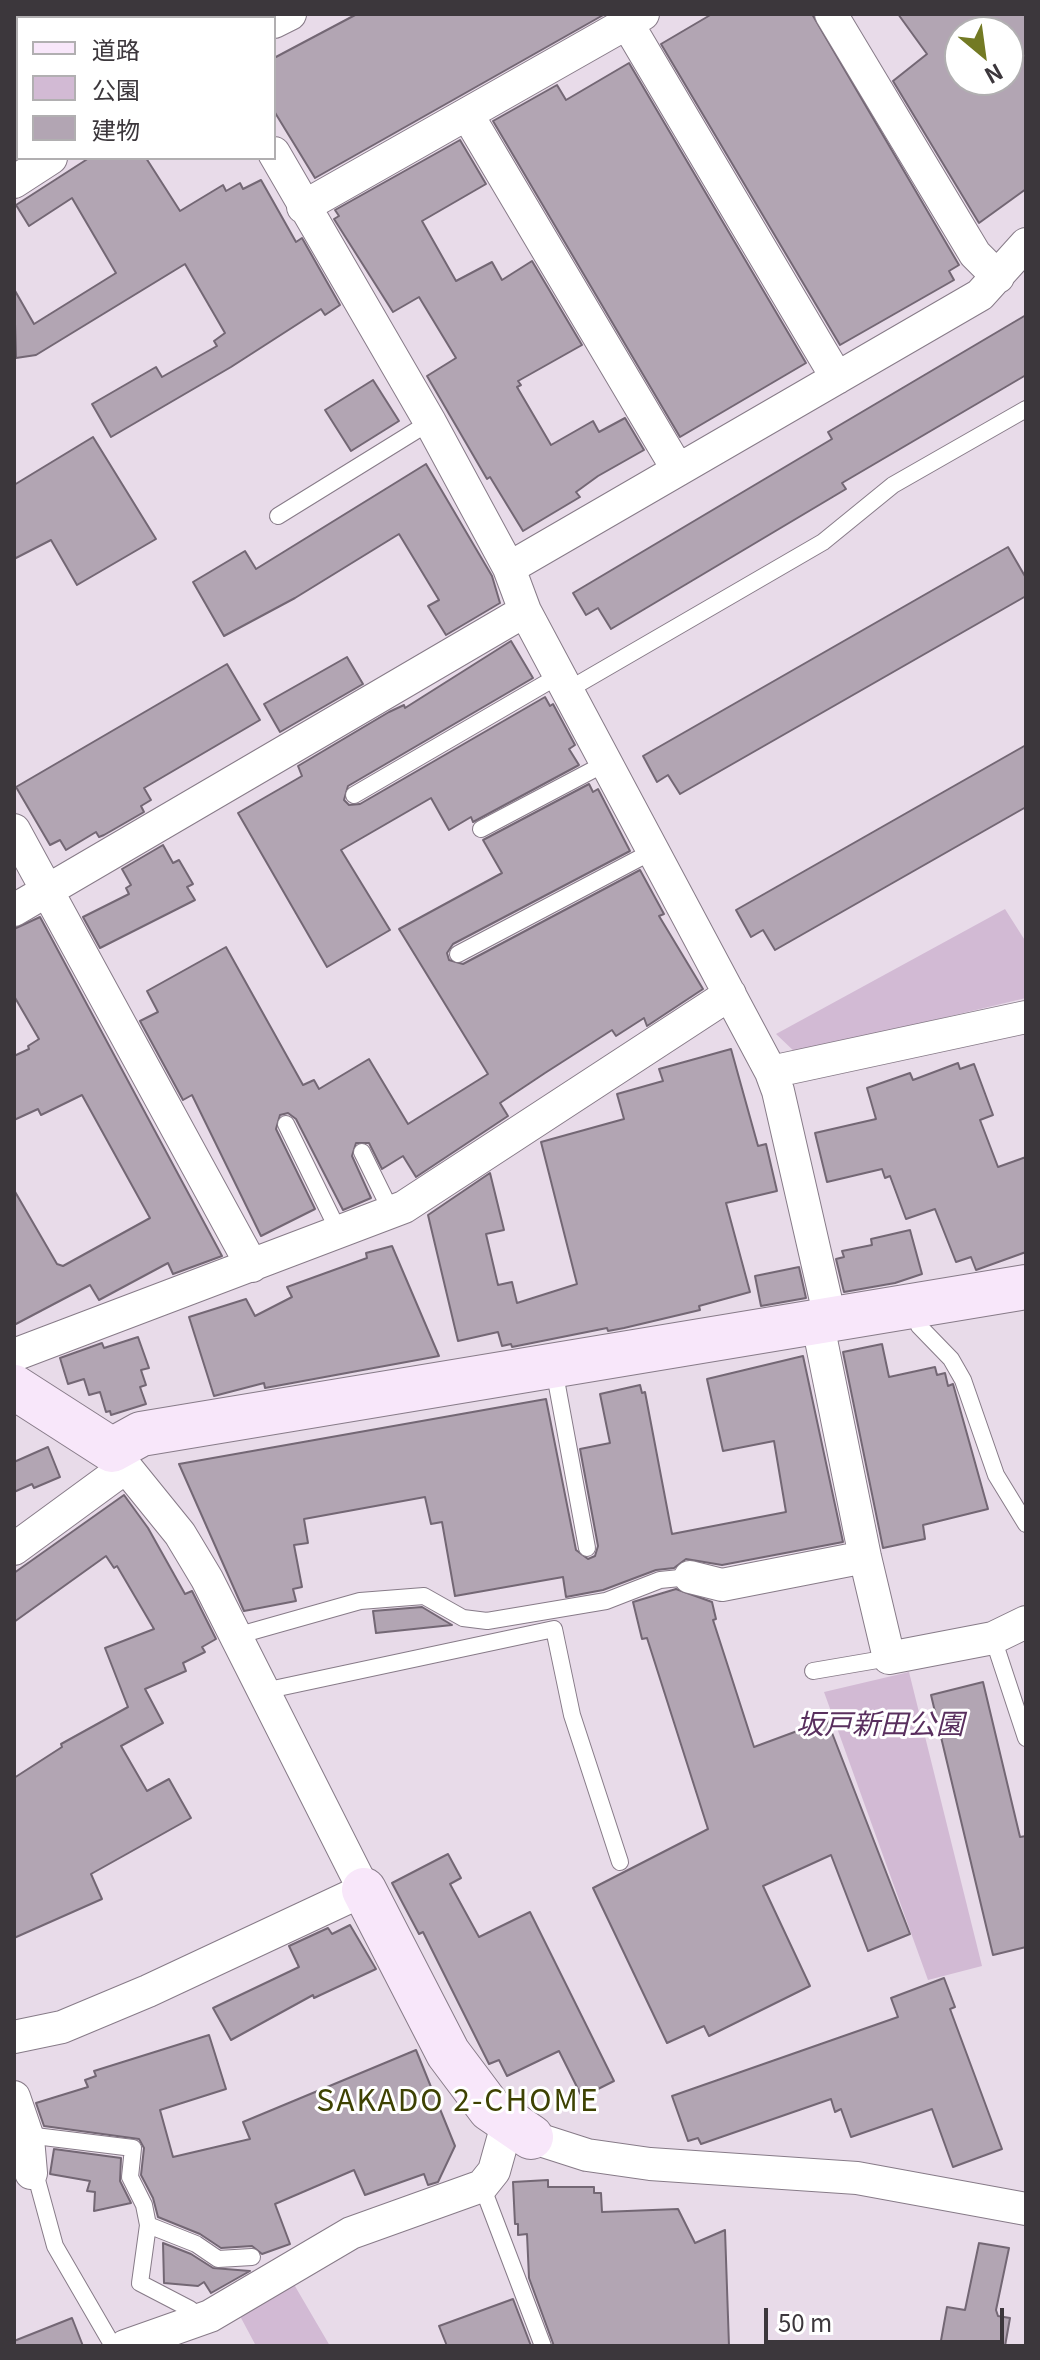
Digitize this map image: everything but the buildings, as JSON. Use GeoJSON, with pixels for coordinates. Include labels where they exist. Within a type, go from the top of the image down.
{"type":"FeatureCollection","features":[{"type":"Feature","properties":{"kind":"street"},"geometry":{"type":"LineString","coordinates":[[831,14],[975,254],[998,277]]}},
{"type":"Feature","properties":{"kind":"street"},"geometry":{"type":"LineString","coordinates":[[303,207],[635,18],[837,378]]}},
{"type":"Feature","properties":{"kind":"street"},"geometry":{"type":"LineString","coordinates":[[467,114],[678,470]]}},
{"type":"Feature","properties":{"kind":"street"},"geometry":{"type":"LineString","coordinates":[[276,157],[430,422],[509,568],[525,611],[771,1072],[778,1091],[824,1319],[865,1557],[889,1658],[993,1638],[1026,1622]]}},
{"type":"Feature","properties":{"kind":"street"},"geometry":{"type":"LineString","coordinates":[[14,182],[48,160]]}},
{"type":"Feature","properties":{"kind":"street"},"geometry":{"type":"LineString","coordinates":[[509,568],[980,295],[1026,244]]}},
{"type":"Feature","properties":{"kind":"street"},"geometry":{"type":"LineString","coordinates":[[14,910],[525,611]]}},
{"type":"Feature","properties":{"kind":"street"},"geometry":{"type":"LineString","coordinates":[[14,830],[252,1266]]}},
{"type":"Feature","properties":{"kind":"street"},"geometry":{"type":"LineString","coordinates":[[14,1355],[404,1207],[730,994]]}},
{"type":"Feature","properties":{"kind":"street"},"geometry":{"type":"LineString","coordinates":[[771,1072],[1026,1017]]}},
{"type":"Feature","properties":{"kind":"street"},"geometry":{"type":"LineString","coordinates":[[14,1549],[119,1458],[141,1434],[1026,1287]]}},
{"type":"Feature","properties":{"kind":"street"},"geometry":{"type":"LineString","coordinates":[[14,1387],[119,1458],[180,1534],[236,1636],[448,2053],[490,2109],[520,2129],[587,2155],[650,2164],[857,2178],[1026,2209]]}},
{"type":"Feature","properties":{"kind":"street"},"geometry":{"type":"LineString","coordinates":[[690,1577],[722,1585],[865,1557]]}},
{"type":"Feature","properties":{"kind":"street"},"geometry":{"type":"LineString","coordinates":[[14,2037],[62,2027],[120,2003],[364,1890]]}},
{"type":"Feature","properties":{"kind":"street"},"geometry":{"type":"LineString","coordinates":[[14,2097],[27,2135],[22,2171]]}},
{"type":"Feature","properties":{"kind":"street"},"geometry":{"type":"LineString","coordinates":[[125,2346],[210,2316],[351,2233],[482,2186],[520,2129]]}},
{"type":"Feature","properties":{"kind":"lane"},"geometry":{"type":"LineString","coordinates":[[354,795],[823,542],[893,485],[1026,409]]}},
{"type":"Feature","properties":{"kind":"lane"},"geometry":{"type":"LineString","coordinates":[[278,516],[430,422]]}},
{"type":"Feature","properties":{"kind":"lane"},"geometry":{"type":"LineString","coordinates":[[481,829],[606,763]]}},
{"type":"Feature","properties":{"kind":"lane"},"geometry":{"type":"LineString","coordinates":[[458,954],[653,851]]}},
{"type":"Feature","properties":{"kind":"lane"},"geometry":{"type":"LineString","coordinates":[[286,1124],[338,1230]]}},
{"type":"Feature","properties":{"kind":"lane"},"geometry":{"type":"LineString","coordinates":[[362,1152],[391,1211]]}},
{"type":"Feature","properties":{"kind":"lane"},"geometry":{"type":"LineString","coordinates":[[914,1304],[919,1326],[951,1359],[963,1380],[996,1475],[1026,1524]]}},
{"type":"Feature","properties":{"kind":"lane"},"geometry":{"type":"LineString","coordinates":[[553,1365],[587,1548]]}},
{"type":"Feature","properties":{"kind":"lane"},"geometry":{"type":"LineString","coordinates":[[236,1636],[360,1601],[398,1596],[424,1596],[463,1618],[487,1621],[606,1601],[660,1580],[690,1577]]}},
{"type":"Feature","properties":{"kind":"lane"},"geometry":{"type":"LineString","coordinates":[[264,1691],[554,1629],[572,1715],[620,1862]]}},
{"type":"Feature","properties":{"kind":"lane"},"geometry":{"type":"LineString","coordinates":[[993,1638],[1026,1738]]}},
{"type":"Feature","properties":{"kind":"lane"},"geometry":{"type":"LineString","coordinates":[[813,1671],[889,1658]]}},
{"type":"Feature","properties":{"kind":"lane"},"geometry":{"type":"LineString","coordinates":[[27,2135],[133,2148],[130,2177],[144,2205],[148,2225],[140,2283],[190,2309],[197,2321]]}},
{"type":"Feature","properties":{"kind":"lane"},"geometry":{"type":"LineString","coordinates":[[22,2171],[40,2189],[55,2246],[113,2346]]}},
{"type":"Feature","properties":{"kind":"lane"},"geometry":{"type":"LineString","coordinates":[[482,2186],[543,2346]]}},
{"type":"Feature","properties":{"kind":"lane"},"geometry":{"type":"LineString","coordinates":[[148,2225],[196,2244],[218,2259],[252,2257]]}},
{"type":"Feature","properties":{"kind":"green space"},"geometry":{"type":"Polygon","coordinates":[[[1005,909],[1026,942],[1026,998],[796,1053],[776,1034],[1005,909]]]}},
{"type":"Feature","properties":{"kind":"green space","name":"坂戸新田公園"},"geometry":{"type":"Polygon","coordinates":[[[909,1672],[982,1966],[928,1980],[824,1692],[909,1672]]]}},
{"type":"Feature","properties":{"kind":"green space"},"geometry":{"type":"Polygon","coordinates":[[[292,2281],[330,2346],[256,2346],[240,2316],[292,2281]]]}},
{"type":"Feature","properties":{"kind":"district","name":"SAKADO 2-CHOME"},"geometry":{"type":"Point","coordinates":[458,2100]}}]}
